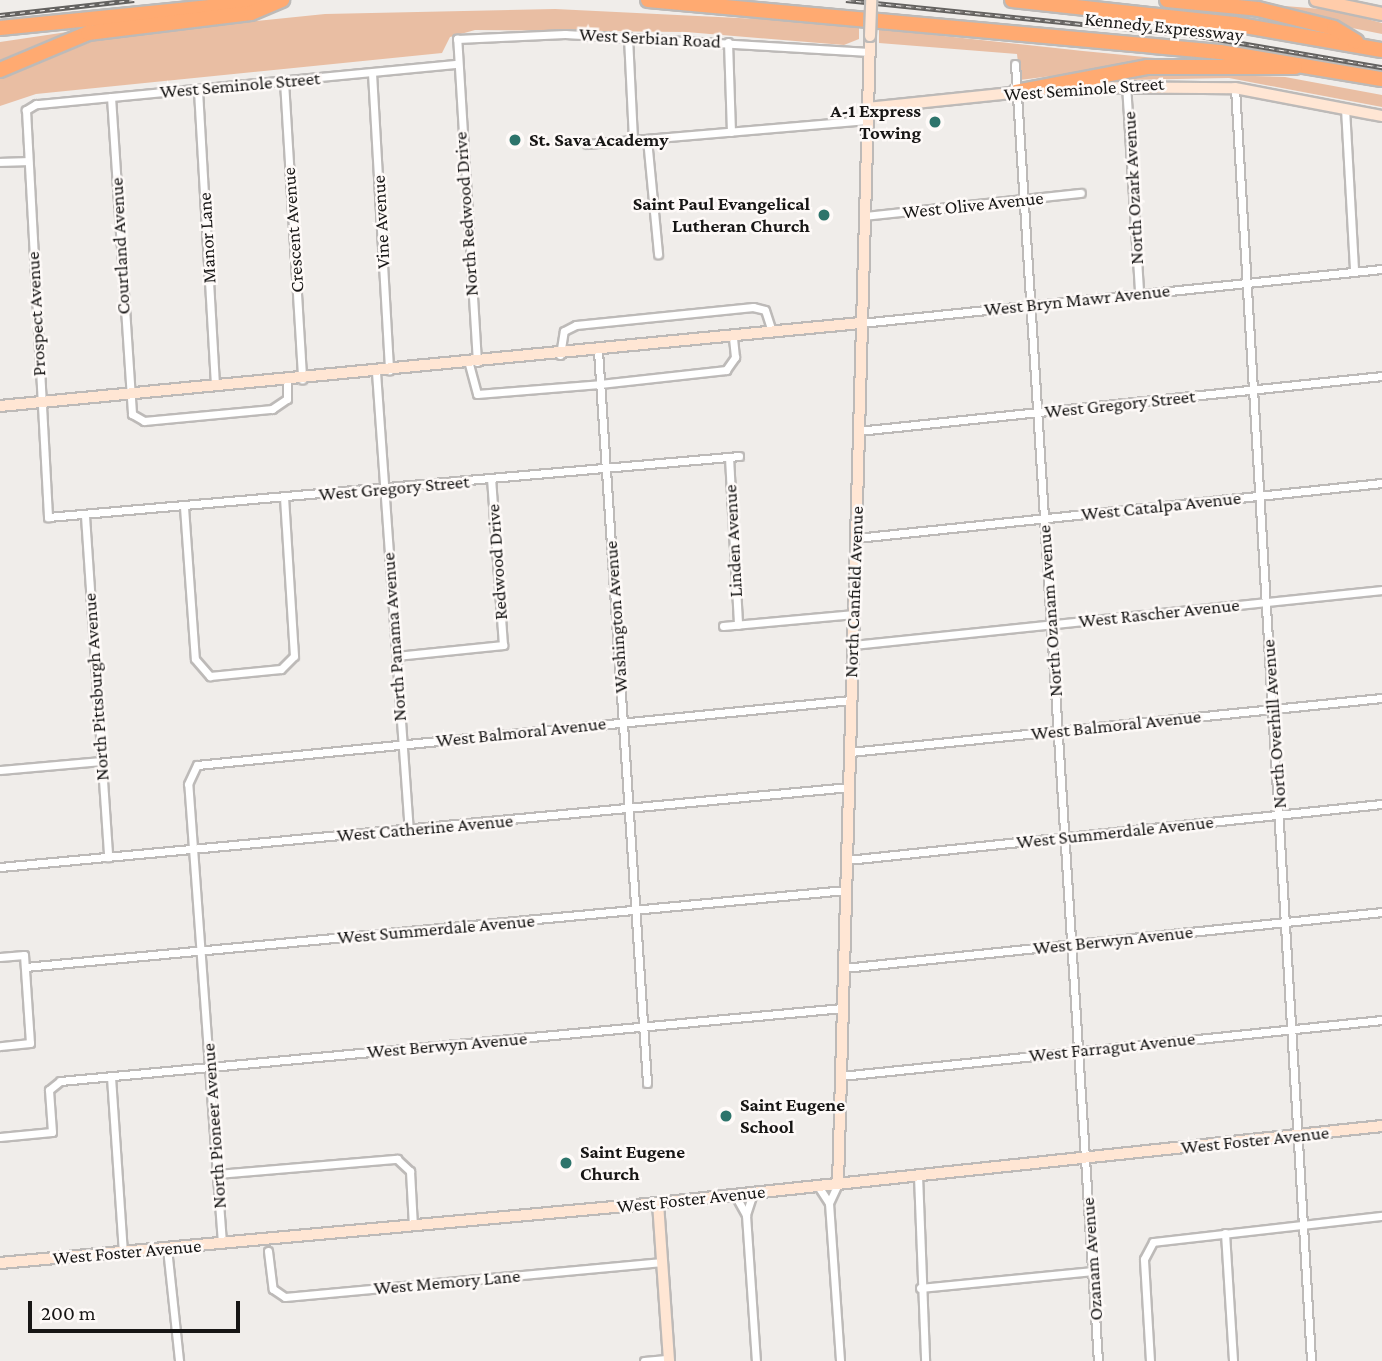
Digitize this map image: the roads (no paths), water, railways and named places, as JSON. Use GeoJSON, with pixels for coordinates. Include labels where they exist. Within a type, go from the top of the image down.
{"type":"FeatureCollection","features":[{"type":"Feature","properties":{"kind":"highway"},"geometry":{"type":"LineString","coordinates":[[0,28],[284,0]]}},
{"type":"Feature","properties":{"kind":"highway"},"geometry":{"type":"LineString","coordinates":[[0,70],[88,33],[251,13],[284,0]]}},
{"type":"Feature","properties":{"kind":"highway","name":"Kennedy Expressway"},"geometry":{"type":"LineString","coordinates":[[648,0],[1015,30],[1311,64],[1382,79]]}},
{"type":"Feature","properties":{"kind":"highway","name":"Kennedy Expressway"},"geometry":{"type":"LineString","coordinates":[[1012,0],[1363,45],[1382,50]]}},
{"type":"Feature","properties":{"kind":"highway"},"geometry":{"type":"LineString","coordinates":[[1167,0],[1303,19],[1363,45]]}},
{"type":"Feature","properties":{"kind":"highway"},"geometry":{"type":"LineString","coordinates":[[1016,92],[1147,66],[1274,70],[1311,64]]}},
{"type":"Feature","properties":{"kind":"main road"},"geometry":{"type":"LineString","coordinates":[[1316,0],[1338,1],[1382,13]]}},
{"type":"Feature","properties":{"kind":"street","name":"North Canfield Avenue"},"geometry":{"type":"LineString","coordinates":[[838,1184],[871,0]]}},
{"type":"Feature","properties":{"kind":"street","name":"West Serbian Road"},"geometry":{"type":"LineString","coordinates":[[455,64],[457,40],[470,35],[628,37],[869,52]]}},
{"type":"Feature","properties":{"kind":"street"},"geometry":{"type":"LineString","coordinates":[[628,37],[633,141]]}},
{"type":"Feature","properties":{"kind":"street"},"geometry":{"type":"LineString","coordinates":[[728,42],[731,132]]}},
{"type":"Feature","properties":{"kind":"street","name":"West Seminole Street"},"geometry":{"type":"LineString","coordinates":[[26,110],[111,97],[455,64]]}},
{"type":"Feature","properties":{"kind":"street","name":"North Redwood Drive"},"geometry":{"type":"LineString","coordinates":[[455,64],[473,364]]}},
{"type":"Feature","properties":{"kind":"street","name":"North Ozanam Avenue"},"geometry":{"type":"LineString","coordinates":[[1014,64],[1085,1157]]}},
{"type":"Feature","properties":{"kind":"street","name":"Vine Avenue"},"geometry":{"type":"LineString","coordinates":[[372,73],[389,371]]}},
{"type":"Feature","properties":{"kind":"street","name":"Crescent Avenue"},"geometry":{"type":"LineString","coordinates":[[284,81],[302,379]]}},
{"type":"Feature","properties":{"kind":"street","name":"West Seminole Street"},"geometry":{"type":"LineString","coordinates":[[587,145],[731,132],[1016,92],[1126,83],[1235,88],[1345,106],[1382,116]]}},
{"type":"Feature","properties":{"kind":"street","name":"North Ozark Avenue"},"geometry":{"type":"LineString","coordinates":[[1126,83],[1139,293]]}},
{"type":"Feature","properties":{"kind":"street","name":"North Overhill Avenue"},"geometry":{"type":"LineString","coordinates":[[1235,88],[1287,922],[1311,1361]]}},
{"type":"Feature","properties":{"kind":"street","name":"Manor Lane"},"geometry":{"type":"LineString","coordinates":[[198,90],[215,386]]}},
{"type":"Feature","properties":{"kind":"street","name":"Courtland Avenue"},"geometry":{"type":"LineString","coordinates":[[111,97],[129,394]]}},
{"type":"Feature","properties":{"kind":"street"},"geometry":{"type":"LineString","coordinates":[[1345,106],[1354,271]]}},
{"type":"Feature","properties":{"kind":"street","name":"Prospect Avenue"},"geometry":{"type":"LineString","coordinates":[[26,110],[49,518]]}},
{"type":"Feature","properties":{"kind":"street"},"geometry":{"type":"LineString","coordinates":[[647,139],[659,254]]}},
{"type":"Feature","properties":{"kind":"street"},"geometry":{"type":"LineString","coordinates":[[0,162],[27,161]]}},
{"type":"Feature","properties":{"kind":"street","name":"West Olive Avenue"},"geometry":{"type":"LineString","coordinates":[[864,216],[1081,193]]}},
{"type":"Feature","properties":{"kind":"street","name":"West Bryn Mawr Avenue"},"geometry":{"type":"LineString","coordinates":[[0,407],[473,364],[1382,269]]}},
{"type":"Feature","properties":{"kind":"street"},"geometry":{"type":"LineString","coordinates":[[560,355],[564,331],[576,325],[753,307],[765,310],[772,332]]}},
{"type":"Feature","properties":{"kind":"street"},"geometry":{"type":"LineString","coordinates":[[473,364],[477,394],[600,384],[726,370],[735,357],[733,337]]}},
{"type":"Feature","properties":{"kind":"street","name":"Washington Avenue"},"geometry":{"type":"LineString","coordinates":[[598,351],[647,1083]]}},
{"type":"Feature","properties":{"kind":"street","name":"North Panama Avenue"},"geometry":{"type":"LineString","coordinates":[[376,372],[409,830]]}},
{"type":"Feature","properties":{"kind":"street","name":"West Gregory Street"},"geometry":{"type":"LineString","coordinates":[[859,431],[1382,376]]}},
{"type":"Feature","properties":{"kind":"street"},"geometry":{"type":"LineString","coordinates":[[129,394],[139,420],[170,419],[280,408],[287,399],[287,380]]}},
{"type":"Feature","properties":{"kind":"street","name":"West Gregory Street"},"geometry":{"type":"LineString","coordinates":[[49,518],[739,456]]}},
{"type":"Feature","properties":{"kind":"street","name":"Linden Avenue"},"geometry":{"type":"LineString","coordinates":[[729,457],[738,625]]}},
{"type":"Feature","properties":{"kind":"street","name":"Redwood Drive"},"geometry":{"type":"LineString","coordinates":[[396,656],[503,645],[491,479]]}},
{"type":"Feature","properties":{"kind":"street","name":"West Catalpa Avenue"},"geometry":{"type":"LineString","coordinates":[[856,538],[1382,483]]}},
{"type":"Feature","properties":{"kind":"street"},"geometry":{"type":"LineString","coordinates":[[184,507],[199,670],[210,676],[291,662],[284,498]]}},
{"type":"Feature","properties":{"kind":"street","name":"North Pittsburgh Avenue"},"geometry":{"type":"LineString","coordinates":[[85,516],[108,857]]}},
{"type":"Feature","properties":{"kind":"street","name":"West Rascher Avenue"},"geometry":{"type":"LineString","coordinates":[[853,645],[1382,590]]}},
{"type":"Feature","properties":{"kind":"street"},"geometry":{"type":"LineString","coordinates":[[723,626],[854,614]]}},
{"type":"Feature","properties":{"kind":"street","name":"West Balmoral Avenue"},"geometry":{"type":"LineString","coordinates":[[850,752],[1382,698]]}},
{"type":"Feature","properties":{"kind":"street","name":"West Balmoral Avenue"},"geometry":{"type":"LineString","coordinates":[[194,850],[188,784],[193,769],[203,763],[851,700]]}},
{"type":"Feature","properties":{"kind":"street"},"geometry":{"type":"LineString","coordinates":[[0,770],[101,761]]}},
{"type":"Feature","properties":{"kind":"street","name":"West Catherine Avenue"},"geometry":{"type":"LineString","coordinates":[[0,867],[849,786]]}},
{"type":"Feature","properties":{"kind":"street","name":"West Summerdale Avenue"},"geometry":{"type":"LineString","coordinates":[[847,860],[1382,804]]}},
{"type":"Feature","properties":{"kind":"street"},"geometry":{"type":"LineString","coordinates":[[194,850],[201,951]]}},
{"type":"Feature","properties":{"kind":"street","name":"West Summerdale Avenue"},"geometry":{"type":"LineString","coordinates":[[25,967],[846,890]]}},
{"type":"Feature","properties":{"kind":"street","name":"West Berwyn Avenue"},"geometry":{"type":"LineString","coordinates":[[844,968],[1382,912]]}},
{"type":"Feature","properties":{"kind":"street","name":"North Pioneer Avenue"},"geometry":{"type":"LineString","coordinates":[[201,951],[222,1243]]}},
{"type":"Feature","properties":{"kind":"street"},"geometry":{"type":"LineString","coordinates":[[0,957],[24,954],[30,1043],[0,1046]]}},
{"type":"Feature","properties":{"kind":"street","name":"West Berwyn Avenue"},"geometry":{"type":"LineString","coordinates":[[0,1137],[52,1132],[51,1085],[209,1067],[843,1008]]}},
{"type":"Feature","properties":{"kind":"street","name":"West Farragut Avenue"},"geometry":{"type":"LineString","coordinates":[[841,1076],[1382,1020]]}},
{"type":"Feature","properties":{"kind":"street"},"geometry":{"type":"LineString","coordinates":[[111,1077],[123,1252]]}},
{"type":"Feature","properties":{"kind":"street","name":"West Foster Avenue"},"geometry":{"type":"LineString","coordinates":[[0,1263],[658,1203],[1382,1126]]}},
{"type":"Feature","properties":{"kind":"street","name":"Ozanam Avenue"},"geometry":{"type":"LineString","coordinates":[[1085,1157],[1097,1361]]}},
{"type":"Feature","properties":{"kind":"street"},"geometry":{"type":"LineString","coordinates":[[217,1174],[397,1159],[410,1171],[414,1226]]}},
{"type":"Feature","properties":{"kind":"street"},"geometry":{"type":"LineString","coordinates":[[913,1176],[925,1361]]}},
{"type":"Feature","properties":{"kind":"street"},"geometry":{"type":"LineString","coordinates":[[829,1203],[838,1184]]}},
{"type":"Feature","properties":{"kind":"street"},"geometry":{"type":"LineString","coordinates":[[818,1186],[829,1203],[840,1361]]}},
{"type":"Feature","properties":{"kind":"street"},"geometry":{"type":"LineString","coordinates":[[753,1193],[746,1215],[756,1361]]}},
{"type":"Feature","properties":{"kind":"street"},"geometry":{"type":"LineString","coordinates":[[735,1195],[746,1215]]}},
{"type":"Feature","properties":{"kind":"street"},"geometry":{"type":"LineString","coordinates":[[644,1361],[669,1360],[658,1203]]}},
{"type":"Feature","properties":{"kind":"street"},"geometry":{"type":"LineString","coordinates":[[1150,1361],[1148,1247],[1161,1239],[1382,1216]]}},
{"type":"Feature","properties":{"kind":"street"},"geometry":{"type":"LineString","coordinates":[[1225,1233],[1233,1361]]}},
{"type":"Feature","properties":{"kind":"street"},"geometry":{"type":"LineString","coordinates":[[167,1248],[179,1361]]}},
{"type":"Feature","properties":{"kind":"street","name":"West Memory Lane"},"geometry":{"type":"LineString","coordinates":[[268,1251],[273,1289],[285,1297],[662,1262]]}},
{"type":"Feature","properties":{"kind":"street"},"geometry":{"type":"LineString","coordinates":[[920,1288],[1093,1271]]}},
{"type":"Feature","properties":{"kind":"railway"},"geometry":{"type":"LineString","coordinates":[[0,15],[134,0]]}},
{"type":"Feature","properties":{"kind":"railway"},"geometry":{"type":"LineString","coordinates":[[846,0],[1200,36],[1382,67]]}},
{"type":"Feature","properties":{"kind":"place","name":"A-1 Express Towing"},"geometry":{"type":"Point","coordinates":[935,122]}},
{"type":"Feature","properties":{"kind":"place","name":"St. Sava Academy"},"geometry":{"type":"Point","coordinates":[515,140]}},
{"type":"Feature","properties":{"kind":"place","name":"Saint Paul Evangelical Lutheran Church"},"geometry":{"type":"Point","coordinates":[824,215]}},
{"type":"Feature","properties":{"kind":"place","name":"Saint Eugene School"},"geometry":{"type":"Point","coordinates":[726,1116]}},
{"type":"Feature","properties":{"kind":"place","name":"Saint Eugene Church"},"geometry":{"type":"Point","coordinates":[566,1163]}}]}
